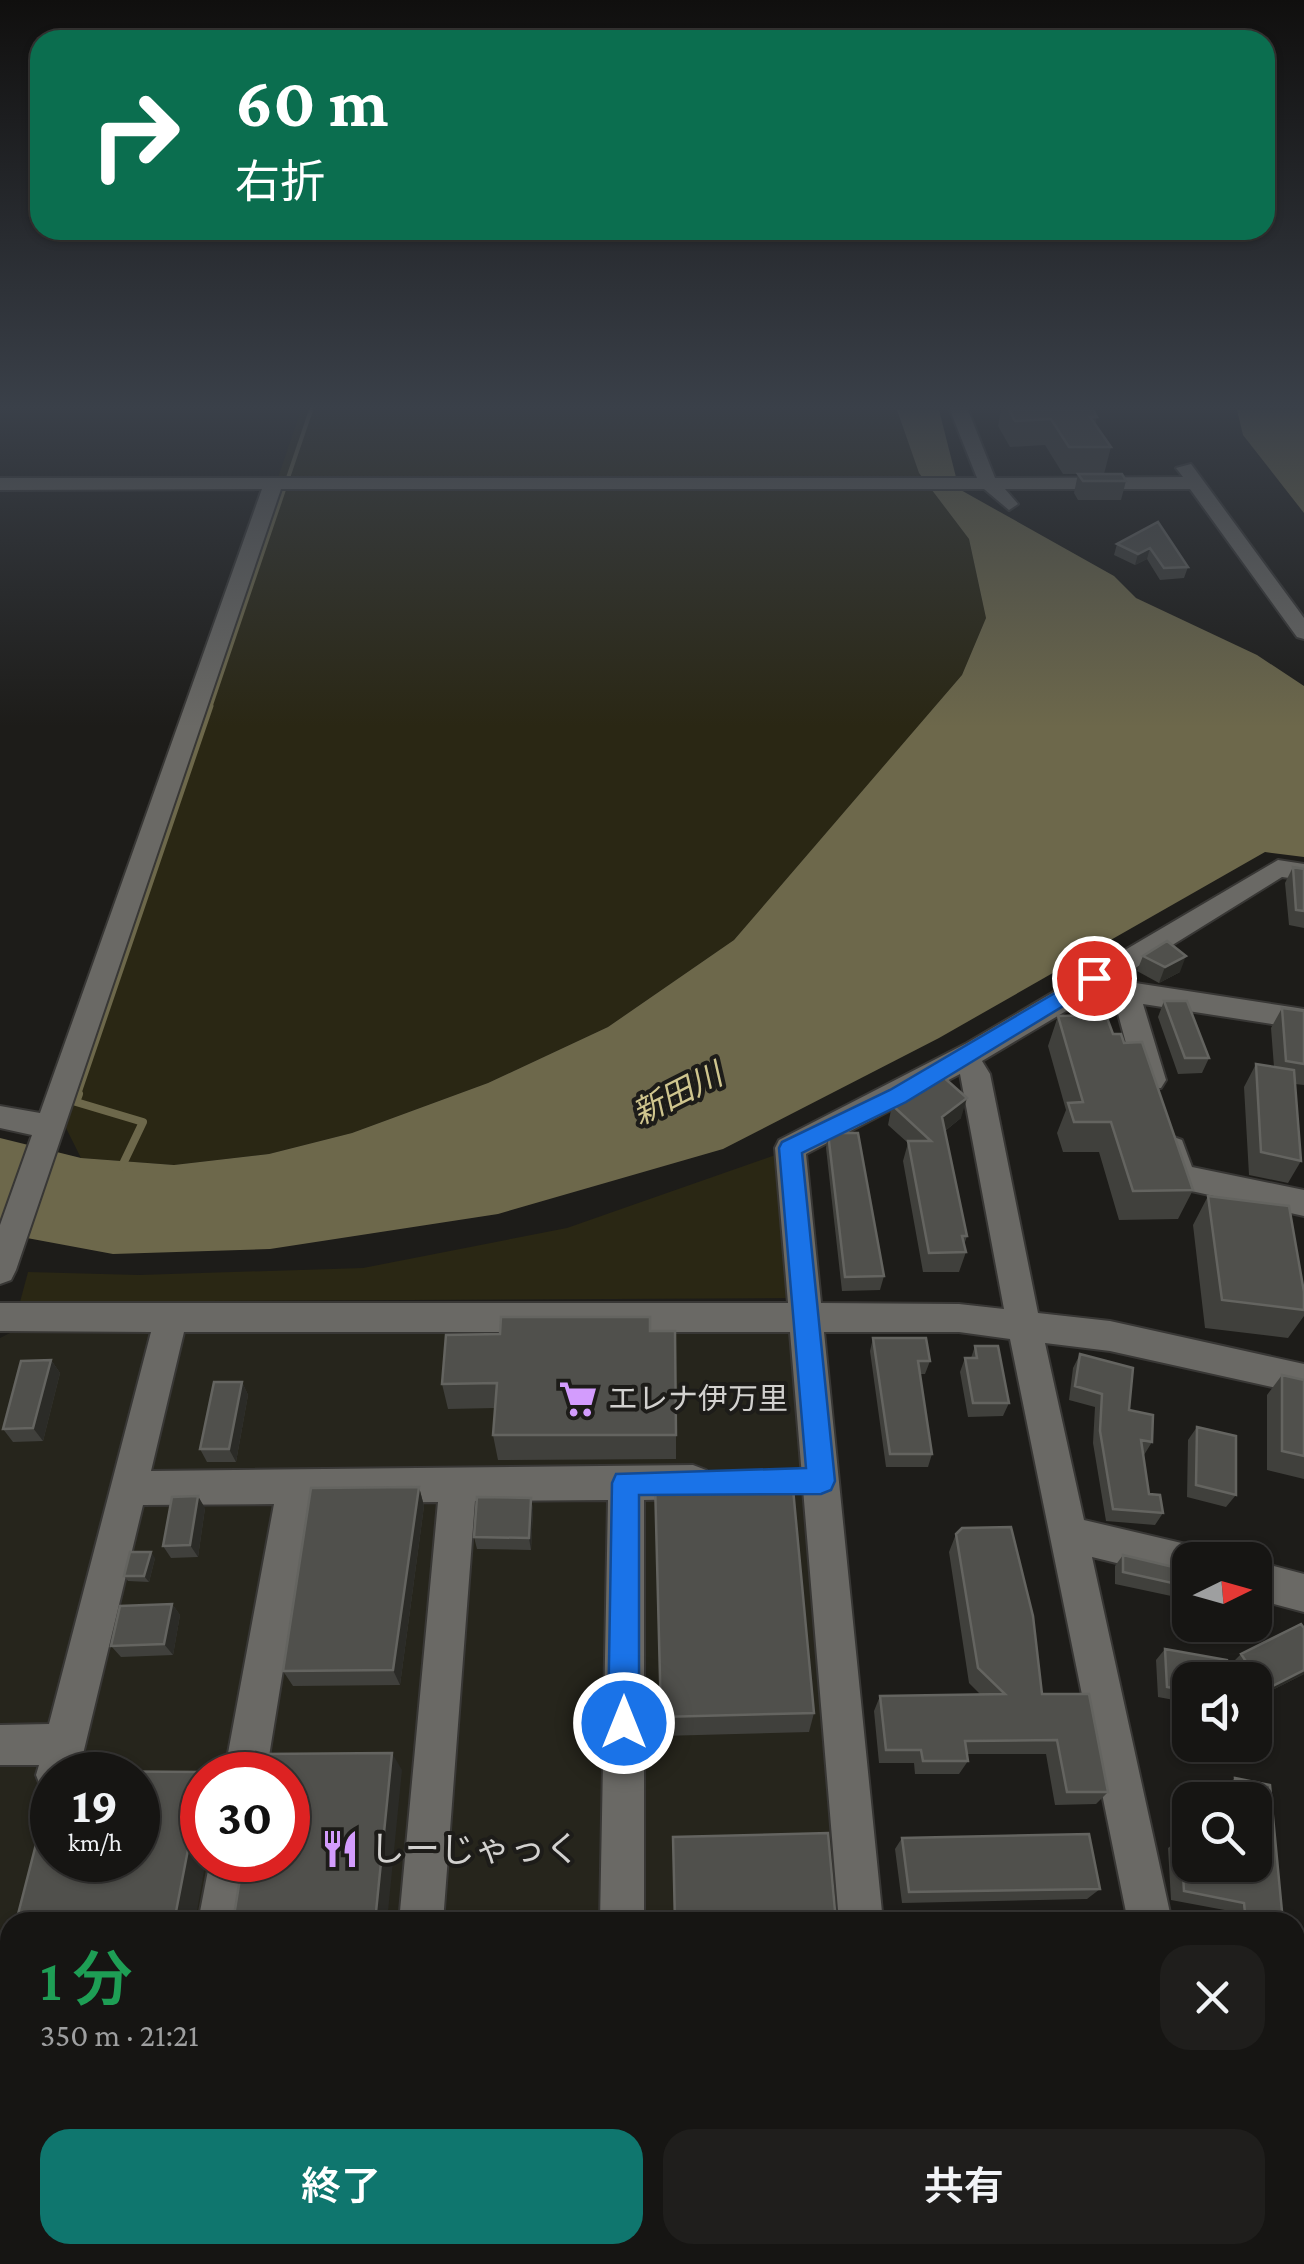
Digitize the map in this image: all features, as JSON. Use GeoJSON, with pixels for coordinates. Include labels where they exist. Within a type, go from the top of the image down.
{"type":"FeatureCollection","features":[{"type":"Feature","properties":{"kind":"street"},"geometry":{"type":"LineString","coordinates":[[1,1266],[271,516]]}},
{"type":"Feature","properties":{"kind":"street"},"geometry":{"type":"LineString","coordinates":[[1220,516],[1304,632]]}},
{"type":"Feature","properties":{"kind":"street"},"geometry":{"type":"LineString","coordinates":[[860,1912],[790,1148],[864,1114],[964,1058],[1278,868],[1304,872]]}},
{"type":"Feature","properties":{"kind":"street"},"geometry":{"type":"LineString","coordinates":[[1087,986],[1304,1019]]}},
{"type":"Feature","properties":{"kind":"street"},"geometry":{"type":"LineString","coordinates":[[1125,991],[1180,1177],[1304,1203]]}},
{"type":"Feature","properties":{"kind":"street"},"geometry":{"type":"LineString","coordinates":[[964,1058],[976,1074],[1148,1912]]}},
{"type":"Feature","properties":{"kind":"street"},"geometry":{"type":"LineString","coordinates":[[0,1116],[50,1128]]}},
{"type":"Feature","properties":{"kind":"street"},"geometry":{"type":"LineString","coordinates":[[0,1317],[904,1316],[1028,1325],[1174,1349],[1304,1379]]}},
{"type":"Feature","properties":{"kind":"street"},"geometry":{"type":"LineString","coordinates":[[62,1752],[172,1317]]}},
{"type":"Feature","properties":{"kind":"street"},"geometry":{"type":"LineString","coordinates":[[782,1481],[821,1481]]}},
{"type":"Feature","properties":{"kind":"street"},"geometry":{"type":"LineString","coordinates":[[128,1488],[724,1482]]}},
{"type":"Feature","properties":{"kind":"street"},"geometry":{"type":"LineString","coordinates":[[622,1912],[626,1483]]}},
{"type":"Feature","properties":{"kind":"street"},"geometry":{"type":"LineString","coordinates":[[421,1912],[458,1484]]}},
{"type":"Feature","properties":{"kind":"street"},"geometry":{"type":"LineString","coordinates":[[249,1752],[295,1486]]}},
{"type":"Feature","properties":{"kind":"street"},"geometry":{"type":"LineString","coordinates":[[1072,1537],[1103,1540],[1172,1558]]}},
{"type":"Feature","properties":{"kind":"street"},"geometry":{"type":"LineString","coordinates":[[1272,1585],[1304,1593]]}},
{"type":"Feature","properties":{"kind":"street"},"geometry":{"type":"LineString","coordinates":[[0,1744],[30,1764]]}},
{"type":"Feature","properties":{"kind":"street"},"geometry":{"type":"LineString","coordinates":[[222,1912],[226,1882]]}},
{"type":"Feature","properties":{"kind":"shaded area"},"geometry":{"type":"Polygon","coordinates":[[[265,516],[951,516],[969,539],[986,618],[962,675],[734,940],[608,1027],[488,1083],[352,1133],[269,1154],[174,1165],[81,1158],[61,1118],[265,516]]]}},
{"type":"Feature","properties":{"kind":"shaded area"},"geometry":{"type":"Polygon","coordinates":[[[781,1153],[793,1298],[20,1302],[28,1272],[139,1275],[363,1268],[567,1228],[781,1153]]]}},
{"type":"Feature","properties":{"kind":"shaded area"},"geometry":{"type":"Polygon","coordinates":[[[798,1322],[849,1912],[0,1912],[0,1338],[14,1331],[798,1322]]]}},
{"type":"Feature","properties":{"kind":"water","name":"新田川"},"geometry":{"type":"Polygon","coordinates":[[[951,516],[1006,516],[1114,576],[1136,598],[1257,655],[1304,686],[1304,857],[1265,852],[939,1038],[723,1149],[498,1214],[270,1249],[113,1254],[0,1233],[0,1138],[81,1158],[174,1165],[269,1154],[352,1133],[488,1083],[608,1027],[734,940],[962,675],[986,618],[969,539],[951,516]]]}},
{"type":"Feature","properties":{"kind":"building"},"geometry":{"type":"Polygon","coordinates":[[[1158,522],[1188,567],[1164,568],[1150,548],[1138,554],[1117,544],[1158,522]]]}},
{"type":"Feature","properties":{"kind":"building"},"geometry":{"type":"Polygon","coordinates":[[[1293,867],[1304,869],[1304,911],[1296,910],[1293,867]]]}},
{"type":"Feature","properties":{"kind":"building"},"geometry":{"type":"Polygon","coordinates":[[[1167,941],[1186,956],[1165,967],[1143,956],[1167,941]]]}},
{"type":"Feature","properties":{"kind":"building"},"geometry":{"type":"Polygon","coordinates":[[[1164,1001],[1187,1001],[1209,1058],[1185,1058],[1164,1001]]]}},
{"type":"Feature","properties":{"kind":"building"},"geometry":{"type":"Polygon","coordinates":[[[1282,1008],[1304,1011],[1304,1064],[1286,1061],[1282,1008]]]}},
{"type":"Feature","properties":{"kind":"building"},"geometry":{"type":"Polygon","coordinates":[[[1106,1015],[1113,1034],[1121,1034],[1124,1043],[1142,1042],[1193,1190],[1133,1191],[1111,1122],[1074,1122],[1068,1103],[1083,1102],[1058,1016],[1106,1015]]]}},
{"type":"Feature","properties":{"kind":"building"},"geometry":{"type":"Polygon","coordinates":[[[1256,1064],[1294,1070],[1301,1161],[1261,1152],[1256,1064]]]}},
{"type":"Feature","properties":{"kind":"building"},"geometry":{"type":"Polygon","coordinates":[[[941,1075],[967,1098],[942,1117],[967,1236],[962,1236],[966,1252],[929,1253],[908,1141],[931,1141],[892,1105],[941,1075]]]}},
{"type":"Feature","properties":{"kind":"building"},"geometry":{"type":"Polygon","coordinates":[[[828,1133],[858,1133],[884,1276],[845,1277],[828,1133]]]}},
{"type":"Feature","properties":{"kind":"building"},"geometry":{"type":"Polygon","coordinates":[[[1208,1196],[1289,1206],[1304,1310],[1222,1300],[1208,1196]]]}},
{"type":"Feature","properties":{"kind":"building"},"geometry":{"type":"Polygon","coordinates":[[[501,1317],[650,1317],[650,1331],[675,1331],[676,1435],[493,1435],[497,1383],[442,1384],[446,1335],[500,1334],[501,1317]]]}},
{"type":"Feature","properties":{"kind":"building"},"geometry":{"type":"Polygon","coordinates":[[[873,1338],[926,1338],[930,1361],[918,1361],[932,1454],[890,1454],[873,1338]]]}},
{"type":"Feature","properties":{"kind":"building"},"geometry":{"type":"Polygon","coordinates":[[[975,1346],[998,1346],[1009,1403],[973,1403],[965,1358],[977,1358],[975,1346]]]}},
{"type":"Feature","properties":{"kind":"building"},"geometry":{"type":"Polygon","coordinates":[[[1080,1354],[1133,1368],[1129,1410],[1153,1415],[1152,1442],[1141,1440],[1149,1494],[1160,1495],[1163,1513],[1113,1509],[1100,1431],[1102,1394],[1075,1386],[1080,1354]]]}},
{"type":"Feature","properties":{"kind":"building"},"geometry":{"type":"Polygon","coordinates":[[[51,1360],[33,1428],[3,1429],[21,1361],[51,1360]]]}},
{"type":"Feature","properties":{"kind":"building"},"geometry":{"type":"Polygon","coordinates":[[[1282,1375],[1304,1380],[1304,1456],[1282,1451],[1282,1375]]]}},
{"type":"Feature","properties":{"kind":"building"},"geometry":{"type":"Polygon","coordinates":[[[214,1382],[242,1382],[229,1449],[200,1449],[214,1382]]]}},
{"type":"Feature","properties":{"kind":"building"},"geometry":{"type":"Polygon","coordinates":[[[1197,1427],[1236,1436],[1236,1495],[1196,1485],[1197,1427]]]}},
{"type":"Feature","properties":{"kind":"building"},"geometry":{"type":"Polygon","coordinates":[[[792,1478],[814,1713],[661,1717],[655,1481],[792,1478]]]}},
{"type":"Feature","properties":{"kind":"building"},"geometry":{"type":"Polygon","coordinates":[[[419,1487],[393,1670],[283,1671],[311,1488],[419,1487]]]}},
{"type":"Feature","properties":{"kind":"building"},"geometry":{"type":"Polygon","coordinates":[[[198,1496],[190,1545],[163,1546],[172,1497],[198,1496]]]}},
{"type":"Feature","properties":{"kind":"building"},"geometry":{"type":"Polygon","coordinates":[[[477,1497],[531,1498],[529,1538],[474,1537],[477,1497]]]}},
{"type":"Feature","properties":{"kind":"building"},"geometry":{"type":"Polygon","coordinates":[[[1011,1527],[1033,1616],[1042,1694],[1089,1694],[1108,1792],[1067,1792],[1057,1740],[965,1741],[968,1761],[923,1761],[921,1750],[886,1750],[880,1696],[1005,1694],[978,1668],[956,1534],[962,1528],[1011,1527]]]}},
{"type":"Feature","properties":{"kind":"building"},"geometry":{"type":"Polygon","coordinates":[[[130,1552],[151,1552],[144,1576],[124,1576],[130,1552]]]}},
{"type":"Feature","properties":{"kind":"building"},"geometry":{"type":"Polygon","coordinates":[[[1123,1555],[1172,1567],[1172,1583],[1123,1572],[1123,1555]]]}},
{"type":"Feature","properties":{"kind":"building"},"geometry":{"type":"Polygon","coordinates":[[[172,1604],[164,1644],[111,1646],[120,1606],[172,1604]]]}},
{"type":"Feature","properties":{"kind":"building"},"geometry":{"type":"Polygon","coordinates":[[[1301,1624],[1304,1628],[1304,1670],[1272,1686],[1272,1662],[1246,1662],[1241,1654],[1272,1642],[1301,1624]]]}},
{"type":"Feature","properties":{"kind":"building"},"geometry":{"type":"Polygon","coordinates":[[[1165,1649],[1227,1660],[1172,1662],[1172,1688],[1167,1687],[1165,1649]]]}},
{"type":"Feature","properties":{"kind":"building"},"geometry":{"type":"Polygon","coordinates":[[[392,1753],[376,1912],[235,1912],[239,1882],[310,1882],[310,1754],[392,1753]]]}},
{"type":"Feature","properties":{"kind":"building"},"geometry":{"type":"Polygon","coordinates":[[[160,1772],[180,1772],[182,1882],[176,1912],[19,1912],[30,1868],[30,1882],[160,1882],[160,1772]]]}},
{"type":"Feature","properties":{"kind":"building"},"geometry":{"type":"Polygon","coordinates":[[[1272,1806],[1282,1912],[1245,1912],[1244,1903],[1184,1891],[1183,1882],[1272,1882],[1272,1806]]]}},
{"type":"Feature","properties":{"kind":"building"},"geometry":{"type":"Polygon","coordinates":[[[828,1833],[835,1912],[675,1912],[673,1837],[828,1833]]]}},
{"type":"Feature","properties":{"kind":"building"},"geometry":{"type":"Polygon","coordinates":[[[1089,1834],[1100,1889],[909,1892],[902,1838],[1089,1834]]]}},
{"type":"Feature","properties":{"kind":"waterway"},"geometry":{"type":"LineString","coordinates":[[210,708],[275,516]]}},
{"type":"Feature","properties":{"kind":"waterway"},"geometry":{"type":"LineString","coordinates":[[78,1096],[211,706]]}},
{"type":"Feature","properties":{"kind":"waterway"},"geometry":{"type":"LineString","coordinates":[[79,1094],[76,1102],[143,1122],[122,1166]]}},
{"type":"Feature","properties":{"kind":"place","name":"エレナ伊万里"},"geometry":{"type":"Point","coordinates":[578,1399]}},
{"type":"Feature","properties":{"kind":"place","name":"しーじゃっく"},"geometry":{"type":"Point","coordinates":[340,1849]}},
{"type":"Feature","properties":{"kind":"route"},"geometry":{"type":"LineString","coordinates":[[624,1723],[626,1483],[821,1481],[790,1148],[898,1096],[1087,986],[1094,978]]}}]}
